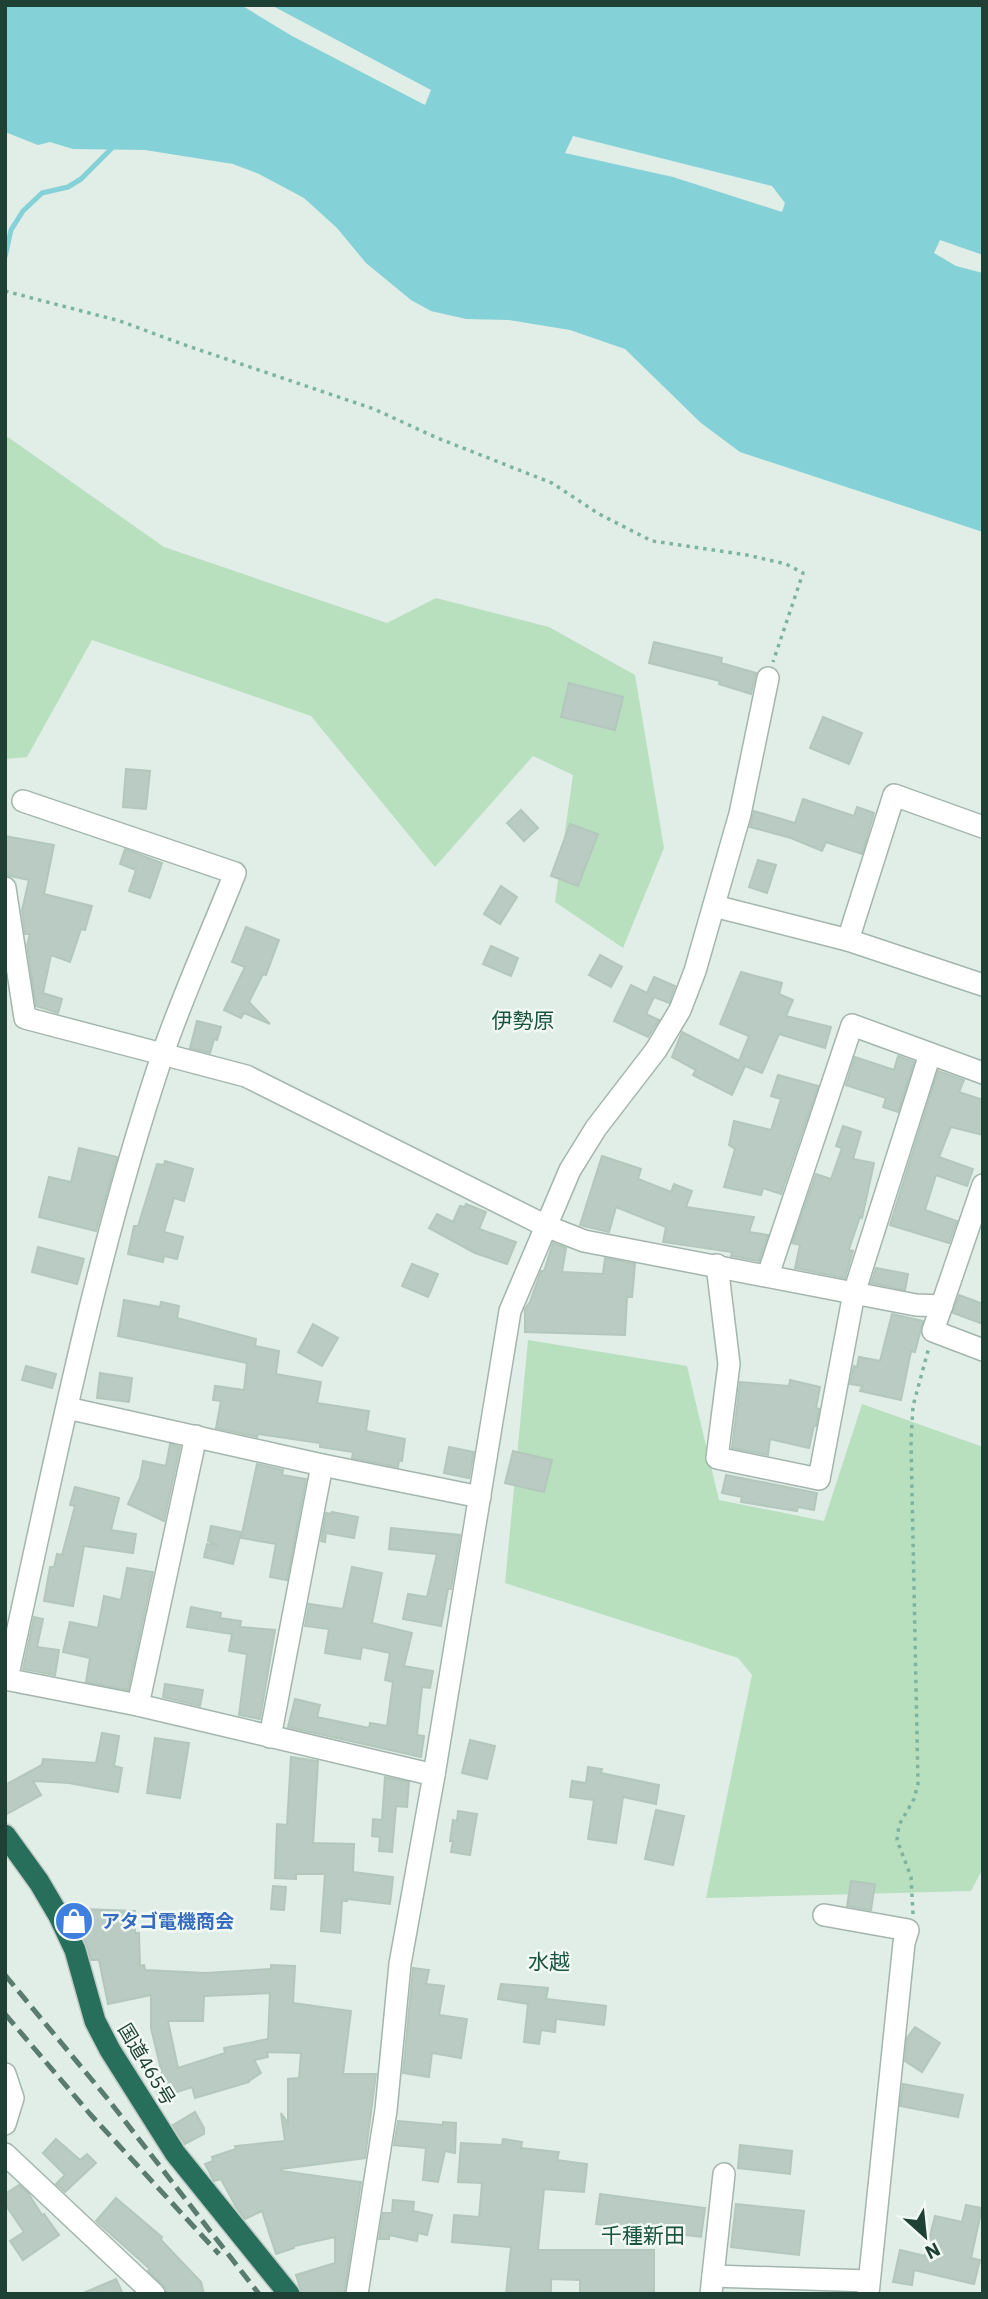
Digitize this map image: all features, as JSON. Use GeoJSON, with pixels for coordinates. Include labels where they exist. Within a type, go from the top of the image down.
{"type":"FeatureCollection","features":[{"type":"Feature","properties":{"kind":"highway","name":"国道465号"},"geometry":{"type":"LineString","coordinates":[[5,1835],[39,1882],[59,1916],[75,1950],[95,2021],[110,2050],[176,2154],[289,2294]]}},
{"type":"Feature","properties":{"kind":"street"},"geometry":{"type":"LineString","coordinates":[[356,2294],[386,2110],[400,1964],[481,1497],[496,1384],[510,1311],[570,1170],[596,1128],[656,1050],[680,1010],[695,971],[740,814],[768,678]]}},
{"type":"Feature","properties":{"kind":"street"},"geometry":{"type":"LineString","coordinates":[[848,940],[894,795],[983,827]]}},
{"type":"Feature","properties":{"kind":"street"},"geometry":{"type":"LineString","coordinates":[[23,801],[235,873],[163,1055],[118,1203],[67,1408],[6,1679],[138,1705],[434,1775]]}},
{"type":"Feature","properties":{"kind":"street"},"geometry":{"type":"LineString","coordinates":[[5,888],[25,1018],[246,1076],[546,1226],[584,1241],[916,1305],[942,1306]]}},
{"type":"Feature","properties":{"kind":"street"},"geometry":{"type":"LineString","coordinates":[[714,906],[848,940],[983,985]]}},
{"type":"Feature","properties":{"kind":"street"},"geometry":{"type":"LineString","coordinates":[[768,1275],[852,1025],[983,1073]]}},
{"type":"Feature","properties":{"kind":"street"},"geometry":{"type":"LineString","coordinates":[[717,1265],[729,1364],[717,1458],[820,1479],[854,1293],[930,1054]]}},
{"type":"Feature","properties":{"kind":"street"},"geometry":{"type":"LineString","coordinates":[[983,1185],[973,1247],[942,1306],[933,1331],[983,1350]]}},
{"type":"Feature","properties":{"kind":"street"},"geometry":{"type":"LineString","coordinates":[[67,1408],[322,1465],[481,1497]]}},
{"type":"Feature","properties":{"kind":"street"},"geometry":{"type":"LineString","coordinates":[[138,1705],[196,1436]]}},
{"type":"Feature","properties":{"kind":"street"},"geometry":{"type":"LineString","coordinates":[[270,1737],[322,1465]]}},
{"type":"Feature","properties":{"kind":"street"},"geometry":{"type":"LineString","coordinates":[[724,2174],[712,2285],[868,2287],[904,1943],[908,1930],[824,1915]]}},
{"type":"Feature","properties":{"kind":"street"},"geometry":{"type":"LineString","coordinates":[[5,2074],[13,2098],[5,2124]]}},
{"type":"Feature","properties":{"kind":"street"},"geometry":{"type":"LineString","coordinates":[[5,2154],[155,2294]]}},
{"type":"Feature","properties":{"kind":"path"},"geometry":{"type":"LineString","coordinates":[[5,291],[120,321],[374,409],[435,437],[552,483],[599,514],[652,541],[747,555],[786,564],[803,573],[768,678]]}},
{"type":"Feature","properties":{"kind":"path"},"geometry":{"type":"LineString","coordinates":[[908,1930],[914,1911],[911,1877],[897,1840],[899,1825],[914,1799],[918,1784],[911,1441],[913,1406],[933,1331]]}},
{"type":"Feature","properties":{"kind":"green space"},"geometry":{"type":"Polygon","coordinates":[[[5,435],[164,547],[387,623],[436,598],[549,627],[635,675],[664,848],[623,948],[555,902],[573,775],[533,756],[435,867],[311,716],[92,640],[27,757],[5,759],[5,435]]]}},
{"type":"Feature","properties":{"kind":"green space"},"geometry":{"type":"Polygon","coordinates":[[[528,1340],[687,1366],[719,1500],[824,1521],[862,1404],[983,1447],[983,1868],[971,1891],[706,1898],[752,1675],[738,1658],[505,1583],[528,1340]]]}},
{"type":"Feature","properties":{"kind":"water"},"geometry":{"type":"Polygon","coordinates":[[[5,5],[983,5],[983,532],[740,452],[701,423],[625,349],[570,330],[509,320],[466,319],[431,311],[411,300],[366,263],[337,228],[304,198],[259,174],[233,164],[145,150],[73,149],[50,142],[38,145],[5,132],[5,5]]]}},
{"type":"Feature","properties":{"kind":"pier"},"geometry":{"type":"Polygon","coordinates":[[[241,5],[271,5],[431,90],[425,105],[292,36],[241,5]]]}},
{"type":"Feature","properties":{"kind":"pier"},"geometry":{"type":"Polygon","coordinates":[[[573,136],[772,186],[785,203],[782,212],[673,177],[565,153],[573,136]]]}},
{"type":"Feature","properties":{"kind":"pier"},"geometry":{"type":"Polygon","coordinates":[[[940,240],[983,255],[983,273],[956,266],[934,253],[940,240]]]}},
{"type":"Feature","properties":{"kind":"building"},"geometry":{"type":"Polygon","coordinates":[[[654,642],[722,658],[721,663],[756,673],[751,694],[719,684],[720,681],[649,663],[654,642]]]}},
{"type":"Feature","properties":{"kind":"building"},"geometry":{"type":"Polygon","coordinates":[[[569,683],[623,697],[615,730],[561,717],[569,683]]]}},
{"type":"Feature","properties":{"kind":"building"},"geometry":{"type":"Polygon","coordinates":[[[823,717],[862,733],[849,764],[810,748],[823,717]]]}},
{"type":"Feature","properties":{"kind":"building"},"geometry":{"type":"Polygon","coordinates":[[[126,769],[150,771],[146,809],[123,807],[126,769]]]}},
{"type":"Feature","properties":{"kind":"building"},"geometry":{"type":"Polygon","coordinates":[[[803,799],[854,816],[857,807],[874,813],[862,854],[826,842],[822,851],[791,838],[750,827],[754,811],[795,823],[803,799]]]}},
{"type":"Feature","properties":{"kind":"building"},"geometry":{"type":"Polygon","coordinates":[[[521,810],[538,828],[524,841],[507,823],[521,810]]]}},
{"type":"Feature","properties":{"kind":"building"},"geometry":{"type":"Polygon","coordinates":[[[570,824],[598,834],[578,886],[551,876],[570,824]]]}},
{"type":"Feature","properties":{"kind":"building"},"geometry":{"type":"Polygon","coordinates":[[[5,836],[54,845],[44,894],[92,906],[85,930],[81,929],[70,962],[51,955],[43,993],[62,999],[58,1013],[36,1006],[27,945],[30,934],[25,934],[22,910],[29,880],[5,875],[5,836]]]}},
{"type":"Feature","properties":{"kind":"building"},"geometry":{"type":"Polygon","coordinates":[[[125,849],[162,863],[150,898],[129,891],[136,870],[120,864],[125,849]]]}},
{"type":"Feature","properties":{"kind":"building"},"geometry":{"type":"Polygon","coordinates":[[[758,860],[776,865],[767,893],[749,887],[758,860]]]}},
{"type":"Feature","properties":{"kind":"building"},"geometry":{"type":"Polygon","coordinates":[[[501,886],[517,897],[500,924],[484,914],[501,886]]]}},
{"type":"Feature","properties":{"kind":"building"},"geometry":{"type":"Polygon","coordinates":[[[246,927],[279,940],[266,975],[263,974],[249,1002],[270,1024],[244,1013],[241,1018],[224,1010],[245,967],[232,962],[246,927]]]}},
{"type":"Feature","properties":{"kind":"building"},"geometry":{"type":"Polygon","coordinates":[[[491,946],[518,958],[511,976],[483,964],[491,946]]]}},
{"type":"Feature","properties":{"kind":"building"},"geometry":{"type":"Polygon","coordinates":[[[600,955],[622,967],[611,987],[589,975],[600,955]]]}},
{"type":"Feature","properties":{"kind":"building"},"geometry":{"type":"Polygon","coordinates":[[[741,972],[782,983],[779,994],[793,1000],[786,1016],[831,1027],[825,1048],[779,1034],[762,1073],[745,1066],[732,1095],[693,1075],[696,1070],[672,1057],[682,1032],[739,1061],[749,1036],[720,1024],[741,972]]]}},
{"type":"Feature","properties":{"kind":"building"},"geometry":{"type":"Polygon","coordinates":[[[654,977],[675,986],[669,1003],[654,997],[646,1014],[659,1020],[648,1037],[614,1021],[631,985],[647,993],[654,977]]]}},
{"type":"Feature","properties":{"kind":"building"},"geometry":{"type":"Polygon","coordinates":[[[197,1021],[221,1027],[210,1053],[190,1048],[197,1021]]]}},
{"type":"Feature","properties":{"kind":"building"},"geometry":{"type":"Polygon","coordinates":[[[898,1056],[914,1062],[898,1112],[883,1107],[886,1098],[846,1085],[855,1057],[894,1070],[898,1056]]]}},
{"type":"Feature","properties":{"kind":"building"},"geometry":{"type":"Polygon","coordinates":[[[938,1071],[964,1080],[959,1092],[983,1100],[983,1135],[951,1127],[939,1157],[973,1169],[967,1186],[936,1175],[925,1210],[957,1221],[949,1243],[890,1225],[938,1071]]]}},
{"type":"Feature","properties":{"kind":"building"},"geometry":{"type":"Polygon","coordinates":[[[778,1075],[818,1086],[781,1194],[763,1188],[761,1195],[724,1187],[735,1149],[729,1145],[734,1121],[771,1130],[781,1099],[771,1096],[778,1075]]]}},
{"type":"Feature","properties":{"kind":"building"},"geometry":{"type":"Polygon","coordinates":[[[843,1126],[861,1132],[853,1159],[874,1163],[862,1218],[860,1217],[850,1246],[849,1250],[853,1251],[845,1278],[795,1268],[800,1245],[792,1243],[816,1174],[831,1179],[842,1148],[836,1146],[843,1126]]]}},
{"type":"Feature","properties":{"kind":"building"},"geometry":{"type":"Polygon","coordinates":[[[79,1148],[117,1157],[96,1231],[39,1217],[49,1177],[71,1182],[79,1148]]]}},
{"type":"Feature","properties":{"kind":"building"},"geometry":{"type":"Polygon","coordinates":[[[602,1156],[641,1169],[638,1179],[671,1192],[674,1184],[692,1191],[686,1207],[754,1217],[749,1232],[768,1235],[759,1261],[731,1256],[732,1252],[663,1242],[666,1227],[616,1207],[609,1232],[580,1225],[602,1156]]]}},
{"type":"Feature","properties":{"kind":"building"},"geometry":{"type":"Polygon","coordinates":[[[165,1161],[193,1169],[184,1201],[174,1198],[164,1232],[183,1237],[177,1259],[164,1256],[163,1262],[128,1254],[134,1226],[138,1226],[157,1164],[164,1165],[165,1161]]]}},
{"type":"Feature","properties":{"kind":"building"},"geometry":{"type":"Polygon","coordinates":[[[466,1204],[486,1212],[479,1229],[516,1242],[507,1264],[475,1253],[429,1228],[437,1214],[453,1222],[460,1206],[465,1207],[466,1204]]]}},
{"type":"Feature","properties":{"kind":"building"},"geometry":{"type":"Polygon","coordinates":[[[553,1243],[566,1248],[562,1272],[603,1274],[605,1258],[635,1264],[632,1297],[627,1297],[625,1335],[525,1332],[525,1309],[541,1271],[544,1271],[553,1243]]]}},
{"type":"Feature","properties":{"kind":"building"},"geometry":{"type":"Polygon","coordinates":[[[38,1247],[84,1259],[77,1284],[32,1272],[38,1247]]]}},
{"type":"Feature","properties":{"kind":"building"},"geometry":{"type":"Polygon","coordinates":[[[412,1264],[438,1274],[428,1297],[402,1286],[412,1264]]]}},
{"type":"Feature","properties":{"kind":"building"},"geometry":{"type":"Polygon","coordinates":[[[876,1268],[908,1274],[905,1290],[871,1283],[876,1268]]]}},
{"type":"Feature","properties":{"kind":"building"},"geometry":{"type":"Polygon","coordinates":[[[959,1295],[983,1304],[983,1324],[953,1313],[959,1295]]]}},
{"type":"Feature","properties":{"kind":"building"},"geometry":{"type":"Polygon","coordinates":[[[124,1300],[160,1307],[161,1302],[179,1306],[177,1318],[256,1339],[255,1346],[279,1351],[276,1374],[321,1382],[317,1403],[369,1411],[366,1431],[405,1439],[402,1461],[399,1460],[398,1467],[352,1458],[353,1452],[320,1447],[320,1443],[258,1434],[257,1437],[216,1428],[221,1401],[213,1400],[215,1386],[244,1390],[247,1363],[118,1336],[124,1300]]]}},
{"type":"Feature","properties":{"kind":"building"},"geometry":{"type":"Polygon","coordinates":[[[892,1314],[923,1321],[915,1352],[911,1351],[901,1400],[860,1391],[862,1386],[850,1384],[859,1357],[880,1361],[892,1314]]]}},
{"type":"Feature","properties":{"kind":"building"},"geometry":{"type":"Polygon","coordinates":[[[313,1324],[338,1338],[322,1366],[298,1352],[313,1324]]]}},
{"type":"Feature","properties":{"kind":"building"},"geometry":{"type":"Polygon","coordinates":[[[26,1366],[56,1374],[52,1388],[22,1380],[26,1366]]]}},
{"type":"Feature","properties":{"kind":"building"},"geometry":{"type":"Polygon","coordinates":[[[100,1373],[132,1378],[129,1402],[97,1398],[100,1373]]]}},
{"type":"Feature","properties":{"kind":"building"},"geometry":{"type":"Polygon","coordinates":[[[790,1380],[820,1387],[816,1426],[809,1448],[770,1439],[768,1455],[732,1448],[740,1382],[789,1386],[790,1380]]]}},
{"type":"Feature","properties":{"kind":"building"},"geometry":{"type":"Polygon","coordinates":[[[170,1444],[180,1447],[164,1521],[128,1504],[140,1478],[143,1461],[166,1466],[170,1444]]]}},
{"type":"Feature","properties":{"kind":"building"},"geometry":{"type":"Polygon","coordinates":[[[449,1447],[474,1452],[469,1478],[444,1473],[449,1447]]]}},
{"type":"Feature","properties":{"kind":"building"},"geometry":{"type":"Polygon","coordinates":[[[513,1451],[552,1460],[544,1492],[505,1483],[513,1451]]]}},
{"type":"Feature","properties":{"kind":"building"},"geometry":{"type":"Polygon","coordinates":[[[257,1464],[283,1470],[282,1475],[306,1479],[287,1580],[270,1577],[276,1544],[241,1538],[257,1464]]]}},
{"type":"Feature","properties":{"kind":"building"},"geometry":{"type":"Polygon","coordinates":[[[726,1475],[817,1493],[814,1510],[798,1507],[797,1511],[741,1502],[742,1497],[722,1493],[726,1475]]]}},
{"type":"Feature","properties":{"kind":"building"},"geometry":{"type":"Polygon","coordinates":[[[75,1487],[119,1498],[111,1530],[136,1534],[133,1553],[84,1546],[73,1606],[44,1601],[50,1567],[54,1567],[57,1554],[62,1555],[75,1506],[70,1505],[75,1487]]]}},
{"type":"Feature","properties":{"kind":"building"},"geometry":{"type":"Polygon","coordinates":[[[326,1513],[358,1517],[354,1538],[326,1533],[325,1542],[321,1541],[326,1513]]]}},
{"type":"Feature","properties":{"kind":"building"},"geometry":{"type":"Polygon","coordinates":[[[211,1526],[241,1532],[233,1564],[204,1557],[207,1544],[219,1546],[208,1541],[211,1526]]]}},
{"type":"Feature","properties":{"kind":"building"},"geometry":{"type":"Polygon","coordinates":[[[391,1528],[460,1535],[451,1589],[448,1589],[441,1626],[403,1619],[408,1594],[427,1597],[437,1554],[389,1549],[391,1528]]]}},
{"type":"Feature","properties":{"kind":"building"},"geometry":{"type":"Polygon","coordinates":[[[352,1567],[382,1573],[372,1623],[412,1633],[404,1666],[433,1671],[430,1688],[422,1687],[417,1735],[424,1736],[421,1757],[288,1727],[295,1699],[320,1705],[317,1717],[369,1728],[370,1723],[387,1726],[393,1682],[385,1680],[390,1653],[362,1647],[360,1659],[325,1653],[329,1629],[305,1626],[309,1604],[343,1609],[352,1567]]]}},
{"type":"Feature","properties":{"kind":"building"},"geometry":{"type":"Polygon","coordinates":[[[127,1568],[153,1572],[128,1690],[86,1682],[90,1658],[63,1652],[70,1622],[98,1628],[104,1596],[121,1600],[127,1568]]]}},
{"type":"Feature","properties":{"kind":"building"},"geometry":{"type":"Polygon","coordinates":[[[191,1607],[221,1613],[220,1618],[241,1621],[240,1627],[275,1630],[260,1719],[239,1715],[247,1654],[229,1651],[232,1634],[187,1627],[191,1607]]]}},
{"type":"Feature","properties":{"kind":"building"},"geometry":{"type":"Polygon","coordinates":[[[34,1617],[43,1619],[37,1647],[59,1650],[55,1675],[23,1669],[34,1617]]]}},
{"type":"Feature","properties":{"kind":"building"},"geometry":{"type":"Polygon","coordinates":[[[165,1684],[203,1690],[200,1706],[163,1697],[165,1684]]]}},
{"type":"Feature","properties":{"kind":"building"},"geometry":{"type":"Polygon","coordinates":[[[102,1733],[119,1736],[114,1766],[122,1768],[118,1792],[69,1783],[33,1781],[41,1795],[5,1815],[5,1785],[42,1765],[43,1759],[96,1763],[102,1733]]]}},
{"type":"Feature","properties":{"kind":"building"},"geometry":{"type":"Polygon","coordinates":[[[155,1738],[189,1743],[180,1798],[147,1793],[155,1738]]]}},
{"type":"Feature","properties":{"kind":"building"},"geometry":{"type":"Polygon","coordinates":[[[470,1740],[495,1746],[487,1779],[462,1773],[470,1740]]]}},
{"type":"Feature","properties":{"kind":"building"},"geometry":{"type":"Polygon","coordinates":[[[291,1757],[318,1761],[313,1843],[354,1844],[353,1872],[393,1877],[390,1904],[347,1899],[342,1901],[340,1933],[321,1931],[325,1874],[296,1874],[296,1879],[275,1878],[277,1824],[287,1825],[291,1757]]]}},
{"type":"Feature","properties":{"kind":"building"},"geometry":{"type":"Polygon","coordinates":[[[588,1767],[602,1769],[601,1773],[659,1785],[656,1804],[623,1797],[616,1843],[588,1839],[594,1800],[570,1797],[572,1781],[586,1783],[588,1767]]]}},
{"type":"Feature","properties":{"kind":"building"},"geometry":{"type":"Polygon","coordinates":[[[385,1777],[409,1782],[407,1807],[396,1806],[392,1852],[379,1851],[380,1837],[372,1836],[373,1819],[382,1820],[385,1777]]]}},
{"type":"Feature","properties":{"kind":"building"},"geometry":{"type":"Polygon","coordinates":[[[656,1810],[684,1816],[673,1865],[645,1859],[656,1810]]]}},
{"type":"Feature","properties":{"kind":"building"},"geometry":{"type":"Polygon","coordinates":[[[458,1811],[477,1814],[470,1855],[451,1852],[453,1820],[457,1821],[458,1811]]]}},
{"type":"Feature","properties":{"kind":"building"},"geometry":{"type":"Polygon","coordinates":[[[851,1881],[875,1884],[871,1910],[847,1906],[851,1881]]]}},
{"type":"Feature","properties":{"kind":"building"},"geometry":{"type":"Polygon","coordinates":[[[273,1886],[286,1887],[284,1910],[271,1909],[273,1886]]]}},
{"type":"Feature","properties":{"kind":"building"},"geometry":{"type":"Polygon","coordinates":[[[82,1909],[135,1911],[140,1966],[144,1965],[145,1970],[205,1973],[271,1969],[271,1965],[295,1966],[293,2003],[351,2011],[343,2074],[376,2074],[365,2158],[281,2169],[361,2182],[344,2294],[302,2294],[296,2275],[335,2263],[335,2237],[294,2246],[276,2254],[262,2211],[245,2219],[221,2179],[214,2181],[205,2164],[213,2161],[212,2157],[236,2149],[235,2146],[285,2141],[281,2113],[288,2123],[288,2079],[299,2078],[301,2053],[267,2052],[268,2057],[254,2060],[261,2073],[249,2082],[195,2098],[192,2087],[159,2098],[153,2081],[163,2078],[151,2028],[151,1995],[108,2004],[99,1960],[91,1960],[83,1935],[82,1909]],[[270,1993],[204,1996],[203,2021],[168,2021],[178,2068],[225,2053],[224,2048],[268,2039],[270,1993]]]}},
{"type":"Feature","properties":{"kind":"building"},"geometry":{"type":"Polygon","coordinates":[[[413,1968],[429,1970],[426,1984],[444,1986],[439,2015],[467,2019],[461,2058],[432,2053],[429,2077],[403,2073],[413,1968]]]}},
{"type":"Feature","properties":{"kind":"building"},"geometry":{"type":"Polygon","coordinates":[[[501,1984],[548,1988],[546,1999],[606,2006],[604,2025],[556,2019],[555,2032],[541,2030],[539,2044],[524,2042],[528,2004],[498,1999],[501,1984]]]}},
{"type":"Feature","properties":{"kind":"building"},"geometry":{"type":"Polygon","coordinates":[[[915,2027],[940,2043],[922,2072],[905,2061],[907,2038],[915,2027]]]}},
{"type":"Feature","properties":{"kind":"building"},"geometry":{"type":"Polygon","coordinates":[[[903,2084],[963,2095],[958,2117],[900,2106],[903,2084]]]}},
{"type":"Feature","properties":{"kind":"building"},"geometry":{"type":"Polygon","coordinates":[[[195,2112],[204,2128],[204,2134],[185,2144],[173,2125],[195,2112]]]}},
{"type":"Feature","properties":{"kind":"building"},"geometry":{"type":"Polygon","coordinates":[[[398,2121],[443,2125],[443,2122],[456,2123],[455,2153],[445,2151],[438,2182],[423,2180],[426,2148],[394,2145],[398,2121]]]}},
{"type":"Feature","properties":{"kind":"building"},"geometry":{"type":"Polygon","coordinates":[[[56,2139],[80,2160],[87,2154],[96,2163],[65,2192],[56,2184],[65,2175],[43,2153],[56,2139]]]}},
{"type":"Feature","properties":{"kind":"building"},"geometry":{"type":"Polygon","coordinates":[[[503,2139],[522,2142],[521,2148],[559,2152],[557,2160],[587,2164],[584,2192],[544,2189],[538,2250],[654,2250],[654,2294],[580,2294],[580,2280],[551,2279],[551,2294],[506,2294],[511,2247],[452,2242],[454,2215],[479,2217],[482,2183],[458,2182],[461,2143],[502,2145],[503,2139]]]}},
{"type":"Feature","properties":{"kind":"building"},"geometry":{"type":"Polygon","coordinates":[[[740,2145],[792,2151],[790,2174],[738,2168],[740,2145]]]}},
{"type":"Feature","properties":{"kind":"building"},"geometry":{"type":"Polygon","coordinates":[[[19,2185],[59,2235],[23,2260],[10,2241],[24,2232],[5,2204],[5,2194],[19,2185]]]}},
{"type":"Feature","properties":{"kind":"building"},"geometry":{"type":"Polygon","coordinates":[[[600,2194],[705,2208],[701,2237],[596,2224],[600,2194]]]}},
{"type":"Feature","properties":{"kind":"building"},"geometry":{"type":"Polygon","coordinates":[[[116,2198],[162,2237],[161,2240],[201,2282],[204,2294],[167,2294],[163,2285],[148,2271],[150,2269],[96,2221],[116,2198]]]}},
{"type":"Feature","properties":{"kind":"building"},"geometry":{"type":"Polygon","coordinates":[[[393,2200],[414,2202],[413,2211],[432,2215],[427,2235],[418,2233],[417,2241],[389,2235],[389,2239],[379,2239],[383,2213],[392,2213],[393,2200]]]}},
{"type":"Feature","properties":{"kind":"building"},"geometry":{"type":"Polygon","coordinates":[[[736,2204],[804,2211],[799,2255],[731,2247],[736,2204]]]}},
{"type":"Feature","properties":{"kind":"building"},"geometry":{"type":"Polygon","coordinates":[[[966,2205],[982,2208],[971,2258],[980,2260],[974,2284],[914,2270],[912,2285],[893,2282],[900,2250],[925,2256],[935,2216],[962,2222],[966,2205]]]}},
{"type":"Feature","properties":{"kind":"building"},"geometry":{"type":"Polygon","coordinates":[[[116,2279],[123,2294],[81,2294],[116,2279]]]}},
{"type":"Feature","properties":{"kind":"waterway"},"geometry":{"type":"LineString","coordinates":[[5,257],[11,230],[23,211],[42,193],[68,187],[81,179],[111,149]]}},
{"type":"Feature","properties":{"kind":"railway"},"geometry":{"type":"LineString","coordinates":[[5,1975],[107,2098],[259,2294]]}},
{"type":"Feature","properties":{"kind":"railway"},"geometry":{"type":"LineString","coordinates":[[5,2014],[90,2114],[219,2254]]}},
{"type":"Feature","properties":{"kind":"place","name":"アタゴ電機商会"},"geometry":{"type":"Point","coordinates":[74,1921]}},
{"type":"Feature","properties":{"kind":"district","name":"伊勢原"},"geometry":{"type":"Point","coordinates":[523,1021]}},
{"type":"Feature","properties":{"kind":"district","name":"水越"},"geometry":{"type":"Point","coordinates":[549,1962]}},
{"type":"Feature","properties":{"kind":"district","name":"千種新田"},"geometry":{"type":"Point","coordinates":[643,2236]}}]}
